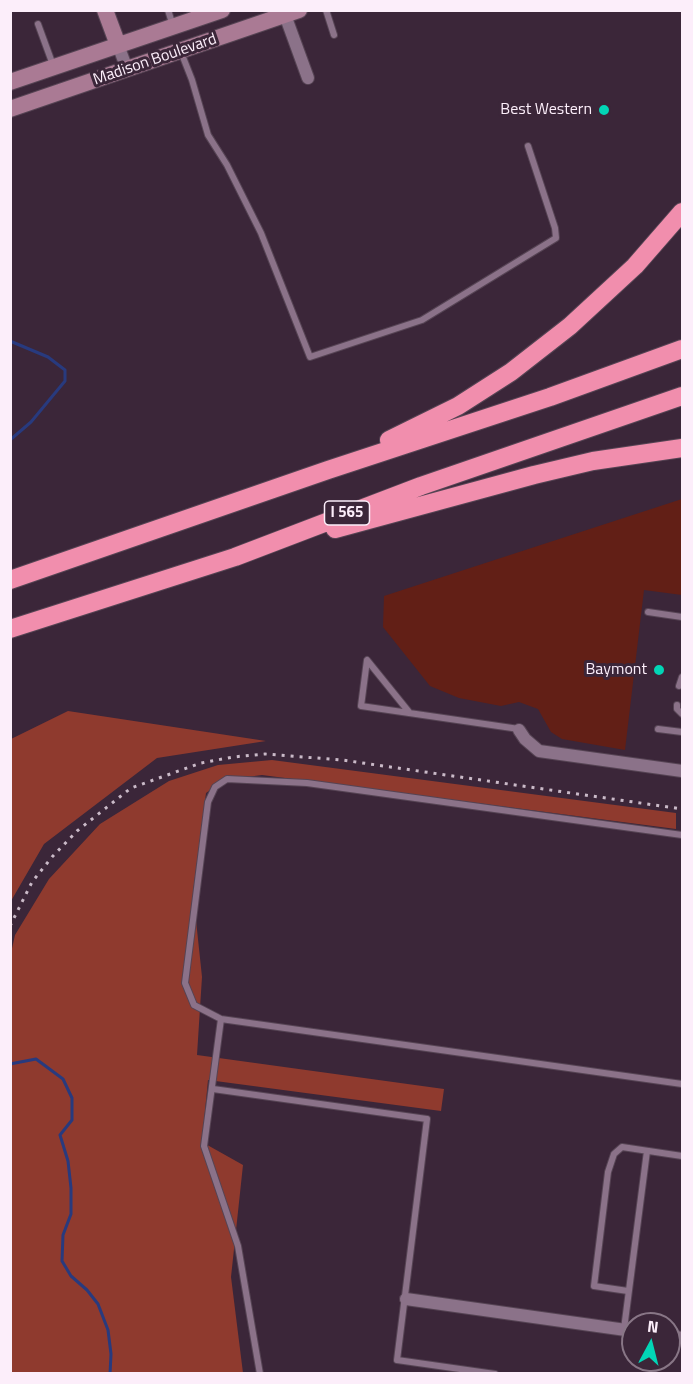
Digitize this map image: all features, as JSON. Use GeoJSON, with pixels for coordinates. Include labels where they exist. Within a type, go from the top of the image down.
{"type":"FeatureCollection","features":[{"type":"Feature","properties":{"kind":"highway"},"geometry":{"type":"LineString","coordinates":[[328,470],[458,406],[511,372],[570,326],[635,266],[682,212]]}},
{"type":"Feature","properties":{"kind":"highway"},"geometry":{"type":"LineString","coordinates":[[10,580],[328,470],[550,397],[682,349]]}},
{"type":"Feature","properties":{"kind":"highway","name":"I 565"},"geometry":{"type":"LineString","coordinates":[[10,628],[235,557],[421,486],[682,396]]}},
{"type":"Feature","properties":{"kind":"highway"},"geometry":{"type":"LineString","coordinates":[[235,557],[534,475],[593,461],[682,448]]}},
{"type":"Feature","properties":{"kind":"main road"},"geometry":{"type":"LineString","coordinates":[[105,10],[118,45]]}},
{"type":"Feature","properties":{"kind":"main road","name":"Madison Boulevard"},"geometry":{"type":"LineString","coordinates":[[10,82],[118,45],[171,18],[222,10]]}},
{"type":"Feature","properties":{"kind":"main road"},"geometry":{"type":"LineString","coordinates":[[228,10],[236,32]]}},
{"type":"Feature","properties":{"kind":"main road","name":"Madison Boulevard"},"geometry":{"type":"LineString","coordinates":[[13,109],[292,13]]}},
{"type":"Feature","properties":{"kind":"street"},"geometry":{"type":"LineString","coordinates":[[292,13],[308,78]]}},
{"type":"Feature","properties":{"kind":"street"},"geometry":{"type":"LineString","coordinates":[[118,45],[127,69]]}},
{"type":"Feature","properties":{"kind":"street"},"geometry":{"type":"LineString","coordinates":[[519,730],[525,739],[539,751],[682,771]]}},
{"type":"Feature","properties":{"kind":"street"},"geometry":{"type":"LineString","coordinates":[[406,1299],[621,1329]]}},
{"type":"Feature","properties":{"kind":"lane"},"geometry":{"type":"LineString","coordinates":[[326,10],[334,35]]}},
{"type":"Feature","properties":{"kind":"lane"},"geometry":{"type":"LineString","coordinates":[[38,24],[54,67]]}},
{"type":"Feature","properties":{"kind":"lane"},"geometry":{"type":"LineString","coordinates":[[181,51],[208,135],[227,165],[261,233],[310,357],[422,320],[556,238],[555,228],[528,146]]}},
{"type":"Feature","properties":{"kind":"lane"},"geometry":{"type":"LineString","coordinates":[[648,612],[682,617]]}},
{"type":"Feature","properties":{"kind":"lane"},"geometry":{"type":"LineString","coordinates":[[409,712],[367,660],[361,706],[519,730]]}},
{"type":"Feature","properties":{"kind":"lane"},"geometry":{"type":"LineString","coordinates":[[679,686],[682,677]]}},
{"type":"Feature","properties":{"kind":"lane"},"geometry":{"type":"LineString","coordinates":[[677,705],[677,709],[682,714]]}},
{"type":"Feature","properties":{"kind":"lane"},"geometry":{"type":"LineString","coordinates":[[658,729],[682,732]]}},
{"type":"Feature","properties":{"kind":"lane"},"geometry":{"type":"LineString","coordinates":[[682,835],[307,783],[227,779],[215,787],[208,802],[185,983],[194,1005],[221,1019],[682,1084]]}},
{"type":"Feature","properties":{"kind":"lane"},"geometry":{"type":"LineString","coordinates":[[221,1019],[204,1146],[238,1246],[260,1374]]}},
{"type":"Feature","properties":{"kind":"lane"},"geometry":{"type":"LineString","coordinates":[[213,1089],[427,1119],[397,1360],[495,1374]]}},
{"type":"Feature","properties":{"kind":"lane"},"geometry":{"type":"LineString","coordinates":[[628,1292],[594,1286],[608,1172],[614,1154],[622,1147],[682,1156]]}},
{"type":"Feature","properties":{"kind":"lane"},"geometry":{"type":"LineString","coordinates":[[628,1312],[628,1292],[647,1151]]}},
{"type":"Feature","properties":{"kind":"shaded area"},"geometry":{"type":"Polygon","coordinates":[[[682,499],[682,595],[644,590],[625,750],[562,739],[551,732],[538,709],[519,702],[501,706],[459,698],[430,686],[383,627],[384,596],[682,499]]]}},
{"type":"Feature","properties":{"kind":"shaded area"},"geometry":{"type":"Polygon","coordinates":[[[68,711],[266,741],[157,758],[44,844],[11,901],[11,739],[68,711]]]}},
{"type":"Feature","properties":{"kind":"shaded area"},"geometry":{"type":"Polygon","coordinates":[[[272,760],[676,813],[676,829],[262,775],[224,780],[206,793],[193,892],[202,977],[197,1055],[444,1089],[441,1111],[208,1080],[202,1142],[243,1165],[231,1277],[243,1373],[11,1374],[11,953],[15,935],[49,879],[100,824],[169,781],[218,765],[272,760]]]}},
{"type":"Feature","properties":{"kind":"waterway"},"geometry":{"type":"LineString","coordinates":[[10,341],[48,357],[65,370],[65,381],[31,422],[10,440]]}},
{"type":"Feature","properties":{"kind":"waterway"},"geometry":{"type":"LineString","coordinates":[[10,1064],[36,1059],[63,1079],[72,1098],[72,1120],[60,1135],[68,1161],[71,1188],[71,1214],[63,1235],[62,1261],[71,1276],[98,1304],[108,1330],[111,1354],[110,1374]]}},
{"type":"Feature","properties":{"kind":"railway"},"geometry":{"type":"LineString","coordinates":[[10,926],[32,882],[52,857],[77,831],[131,788],[201,763],[233,757],[265,754],[342,760],[682,809]]}},
{"type":"Feature","properties":{"kind":"place","name":"Best Western"},"geometry":{"type":"Point","coordinates":[604,110]}},
{"type":"Feature","properties":{"kind":"place","name":"Baymont"},"geometry":{"type":"Point","coordinates":[659,670]}}]}
